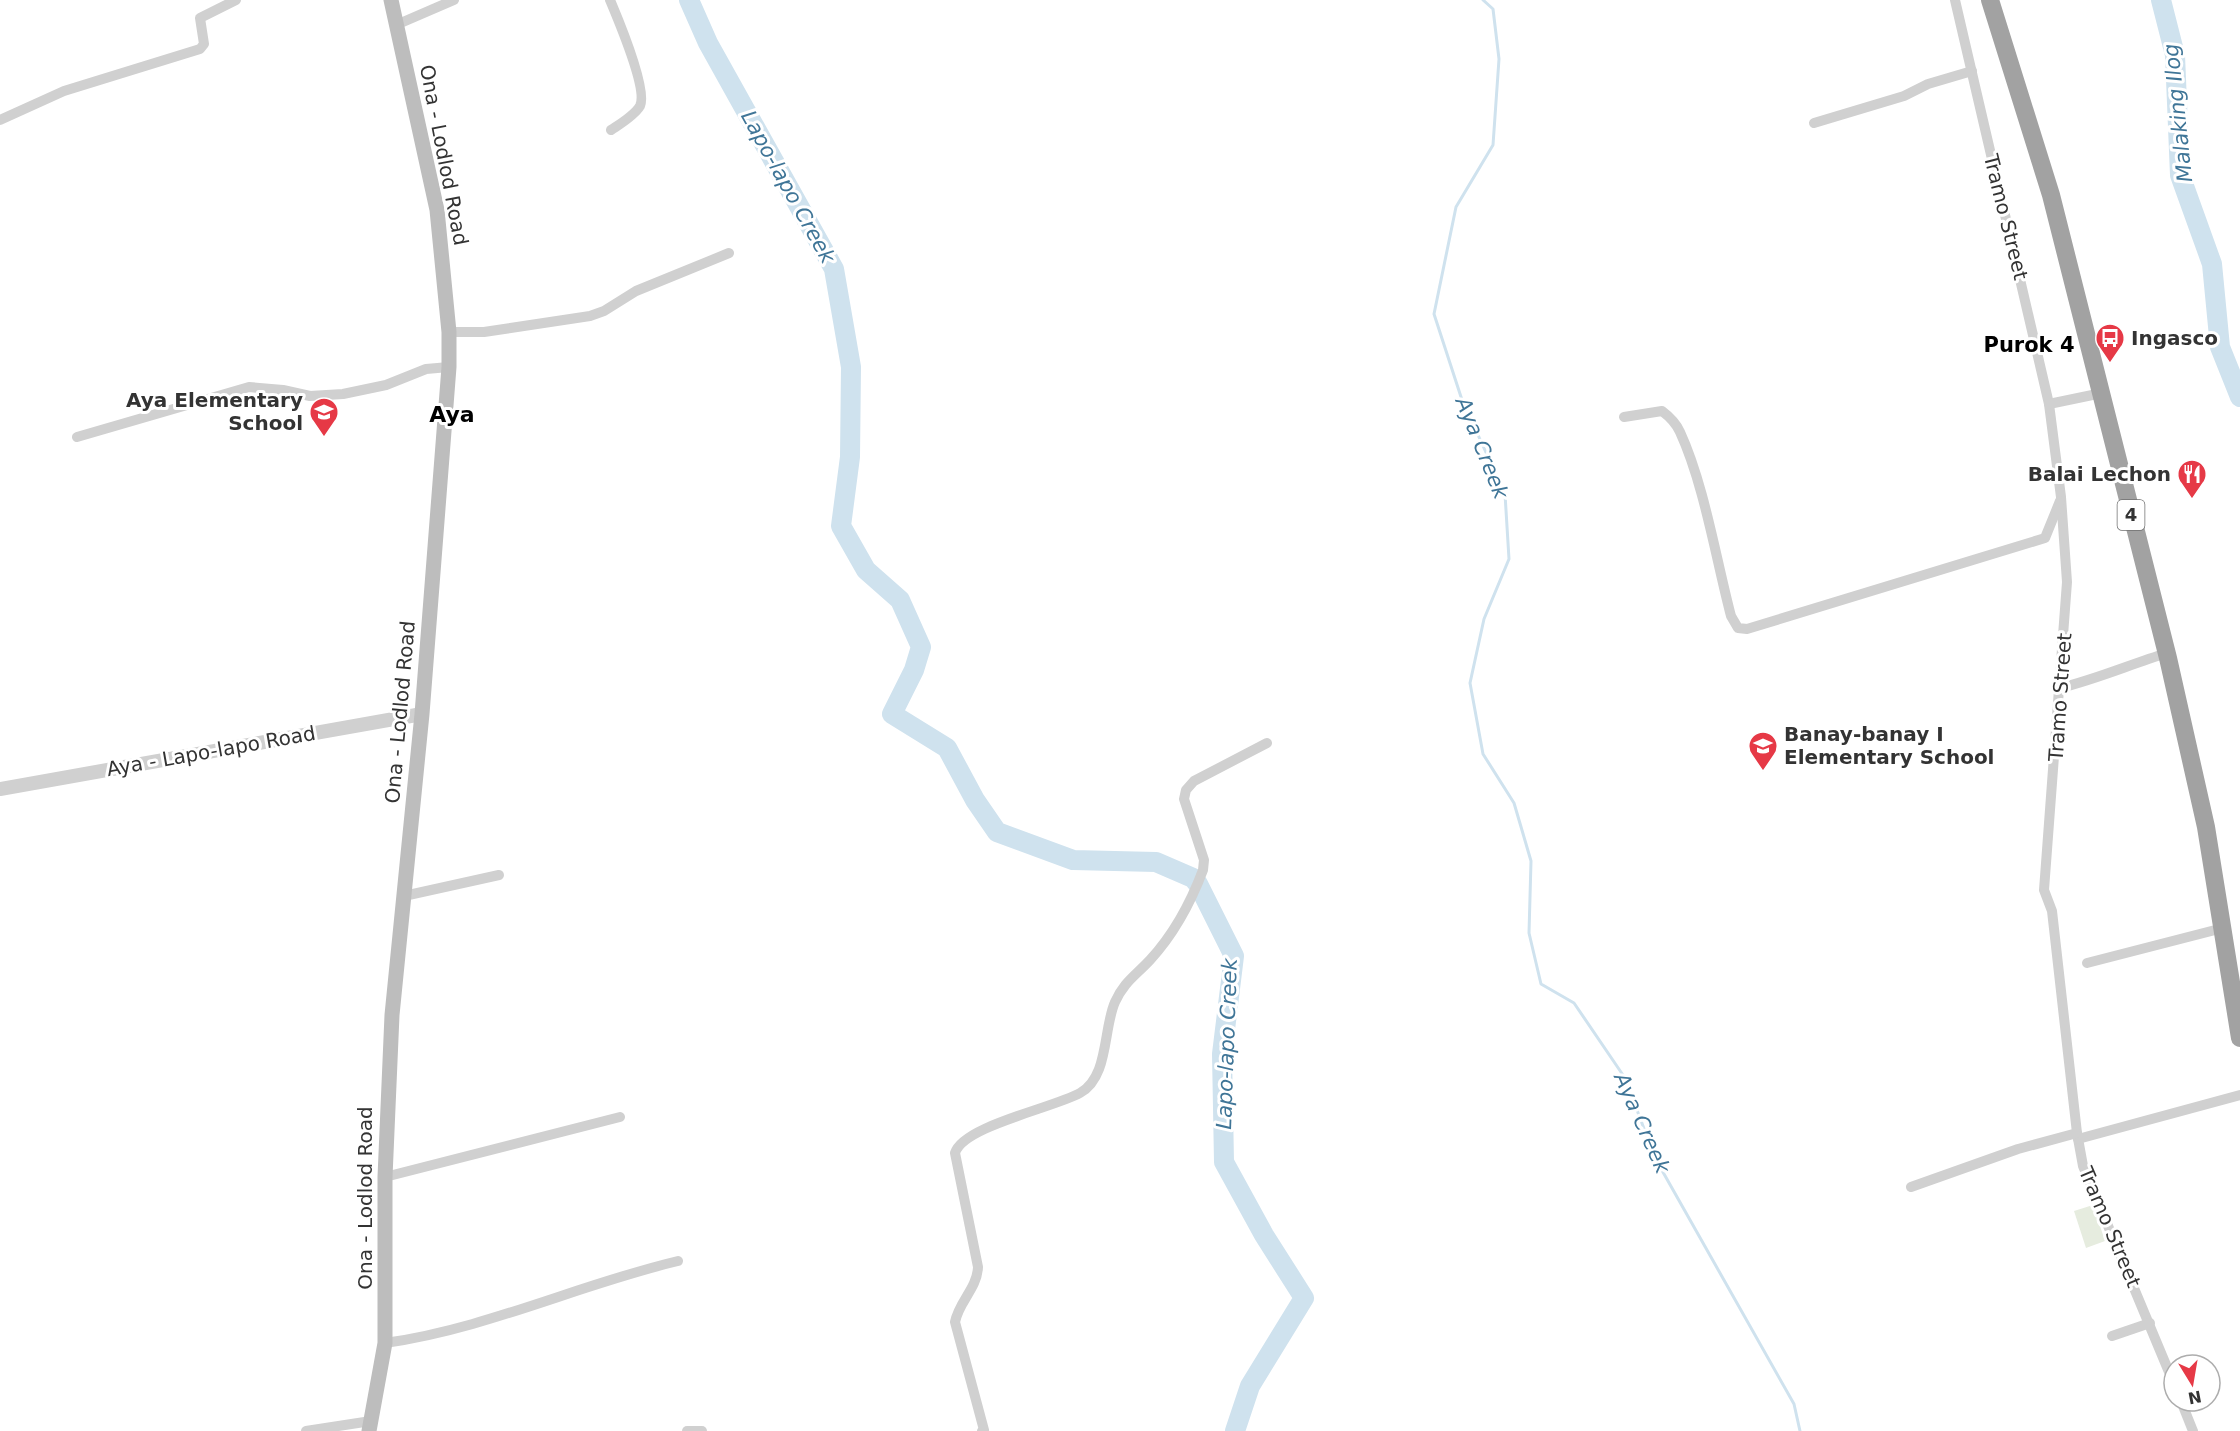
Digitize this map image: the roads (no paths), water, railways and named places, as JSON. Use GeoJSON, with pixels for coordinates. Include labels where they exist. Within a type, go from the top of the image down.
{"type":"FeatureCollection","features":[{"type":"Feature","properties":{"kind":"highway","name":"4"},"geometry":{"type":"LineString","coordinates":[[1990,0],[2051,195],[2167,653],[2204,816],[2240,1038]]}},
{"type":"Feature","properties":{"kind":"main road","name":"Ona - Lodlod Road"},"geometry":{"type":"LineString","coordinates":[[370,1426],[385,1343],[385,1177],[392,1015],[422,714],[449,367],[449,332],[437,210],[391,0]]}},
{"type":"Feature","properties":{"kind":"street"},"geometry":{"type":"LineString","coordinates":[[0,120],[64,91],[200,49],[204,44],[200,18],[236,0]]}},
{"type":"Feature","properties":{"kind":"street"},"geometry":{"type":"LineString","coordinates":[[396,25],[454,0]]}},
{"type":"Feature","properties":{"kind":"street"},"geometry":{"type":"LineString","coordinates":[[610,0],[640,86],[641,103],[631,116],[611,130]]}},
{"type":"Feature","properties":{"kind":"street","name":"Tramo Street"},"geometry":{"type":"LineString","coordinates":[[1955,0],[2049,404],[2061,498],[2067,582],[2044,890],[2052,911],[2077,1136],[2083,1166],[2162,1354]]}},
{"type":"Feature","properties":{"kind":"street"},"geometry":{"type":"LineString","coordinates":[[1814,123],[1904,96],[1928,84],[1972,71]]}},
{"type":"Feature","properties":{"kind":"street"},"geometry":{"type":"LineString","coordinates":[[449,332],[484,332],[590,316],[604,311],[636,291],[729,253]]}},
{"type":"Feature","properties":{"kind":"street"},"geometry":{"type":"LineString","coordinates":[[77,437],[235,390],[260,387],[310,396],[343,394],[386,385],[426,369],[449,367]]}},
{"type":"Feature","properties":{"kind":"street"},"geometry":{"type":"LineString","coordinates":[[2049,404],[2102,393]]}},
{"type":"Feature","properties":{"kind":"street"},"geometry":{"type":"LineString","coordinates":[[1624,417],[1662,411],[1672,417],[1680,431],[1694,471],[1731,616],[1738,628],[1747,629],[2045,538],[2061,498]]}},
{"type":"Feature","properties":{"kind":"street"},"geometry":{"type":"LineString","coordinates":[[2060,688],[2106,676],[2127,665],[2167,653]]}},
{"type":"Feature","properties":{"kind":"street","name":"Aya - Lapo-lapo Road"},"geometry":{"type":"LineString","coordinates":[[0,789],[422,714]]}},
{"type":"Feature","properties":{"kind":"street"},"geometry":{"type":"LineString","coordinates":[[982,1431],[984,1430],[955,1322],[957,1311],[975,1284],[978,1267],[955,1153],[957,1145],[983,1130],[1081,1093],[1095,1078],[1102,1058],[1109,1016],[1123,985],[1149,961],[1170,935],[1203,870],[1204,860],[1184,799],[1186,789],[1194,782],[1267,743]]}},
{"type":"Feature","properties":{"kind":"street"},"geometry":{"type":"LineString","coordinates":[[404,896],[499,875]]}},
{"type":"Feature","properties":{"kind":"street"},"geometry":{"type":"LineString","coordinates":[[2087,963],[2223,928]]}},
{"type":"Feature","properties":{"kind":"street"},"geometry":{"type":"LineString","coordinates":[[1911,1187],[2018,1149],[2240,1095]]}},
{"type":"Feature","properties":{"kind":"street"},"geometry":{"type":"LineString","coordinates":[[385,1177],[620,1117]]}},
{"type":"Feature","properties":{"kind":"street"},"geometry":{"type":"LineString","coordinates":[[385,1343],[430,1336],[624,1275],[678,1261]]}},
{"type":"Feature","properties":{"kind":"street"},"geometry":{"type":"LineString","coordinates":[[2112,1336],[2150,1323]]}},
{"type":"Feature","properties":{"kind":"street"},"geometry":{"type":"LineString","coordinates":[[2186,1413],[2193,1431]]}},
{"type":"Feature","properties":{"kind":"street"},"geometry":{"type":"LineString","coordinates":[[306,1431],[370,1426]]}},
{"type":"Feature","properties":{"kind":"street"},"geometry":{"type":"LineString","coordinates":[[687,1431],[702,1431]]}},
{"type":"Feature","properties":{"kind":"waterway","name":"Lapo-lapo Creek"},"geometry":{"type":"LineString","coordinates":[[689,0],[708,43],[834,269],[851,367],[850,457],[841,526],[866,570],[900,600],[921,647],[914,670],[892,714],[947,748],[975,800],[997,832],[1073,860],[1156,862],[1193,878],[1234,956],[1222,1054],[1224,1162],[1264,1235],[1304,1298],[1250,1386],[1235,1431]]}},
{"type":"Feature","properties":{"kind":"waterway","name":"Aya Creek"},"geometry":{"type":"LineString","coordinates":[[1483,0],[1493,9],[1499,59],[1493,145],[1456,207],[1434,314],[1462,400],[1505,494],[1509,559],[1484,619],[1470,683],[1483,754],[1514,803],[1531,861],[1529,933],[1541,984],[1574,1003],[1625,1078],[1655,1158],[1794,1404],[1800,1431]]}},
{"type":"Feature","properties":{"kind":"waterway","name":"Malaking Ilog"},"geometry":{"type":"LineString","coordinates":[[2161,0],[2175,55],[2180,175],[2212,264],[2220,347],[2240,397]]}},
{"type":"Feature","properties":{"kind":"place","name":"Ingasco"},"geometry":{"type":"Point","coordinates":[2110,364]}},
{"type":"Feature","properties":{"kind":"place","name":"Aya Elementary School"},"geometry":{"type":"Point","coordinates":[324,438]}},
{"type":"Feature","properties":{"kind":"place","name":"Balai Lechon"},"geometry":{"type":"Point","coordinates":[2192,500]}},
{"type":"Feature","properties":{"kind":"place","name":"Banay-banay Ⅰ Elementary School"},"geometry":{"type":"Point","coordinates":[1763,772]}},
{"type":"Feature","properties":{"kind":"district","name":"Purok 4"},"geometry":{"type":"Point","coordinates":[2029,345]}},
{"type":"Feature","properties":{"kind":"district","name":"Aya"},"geometry":{"type":"Point","coordinates":[452,414]}}]}
